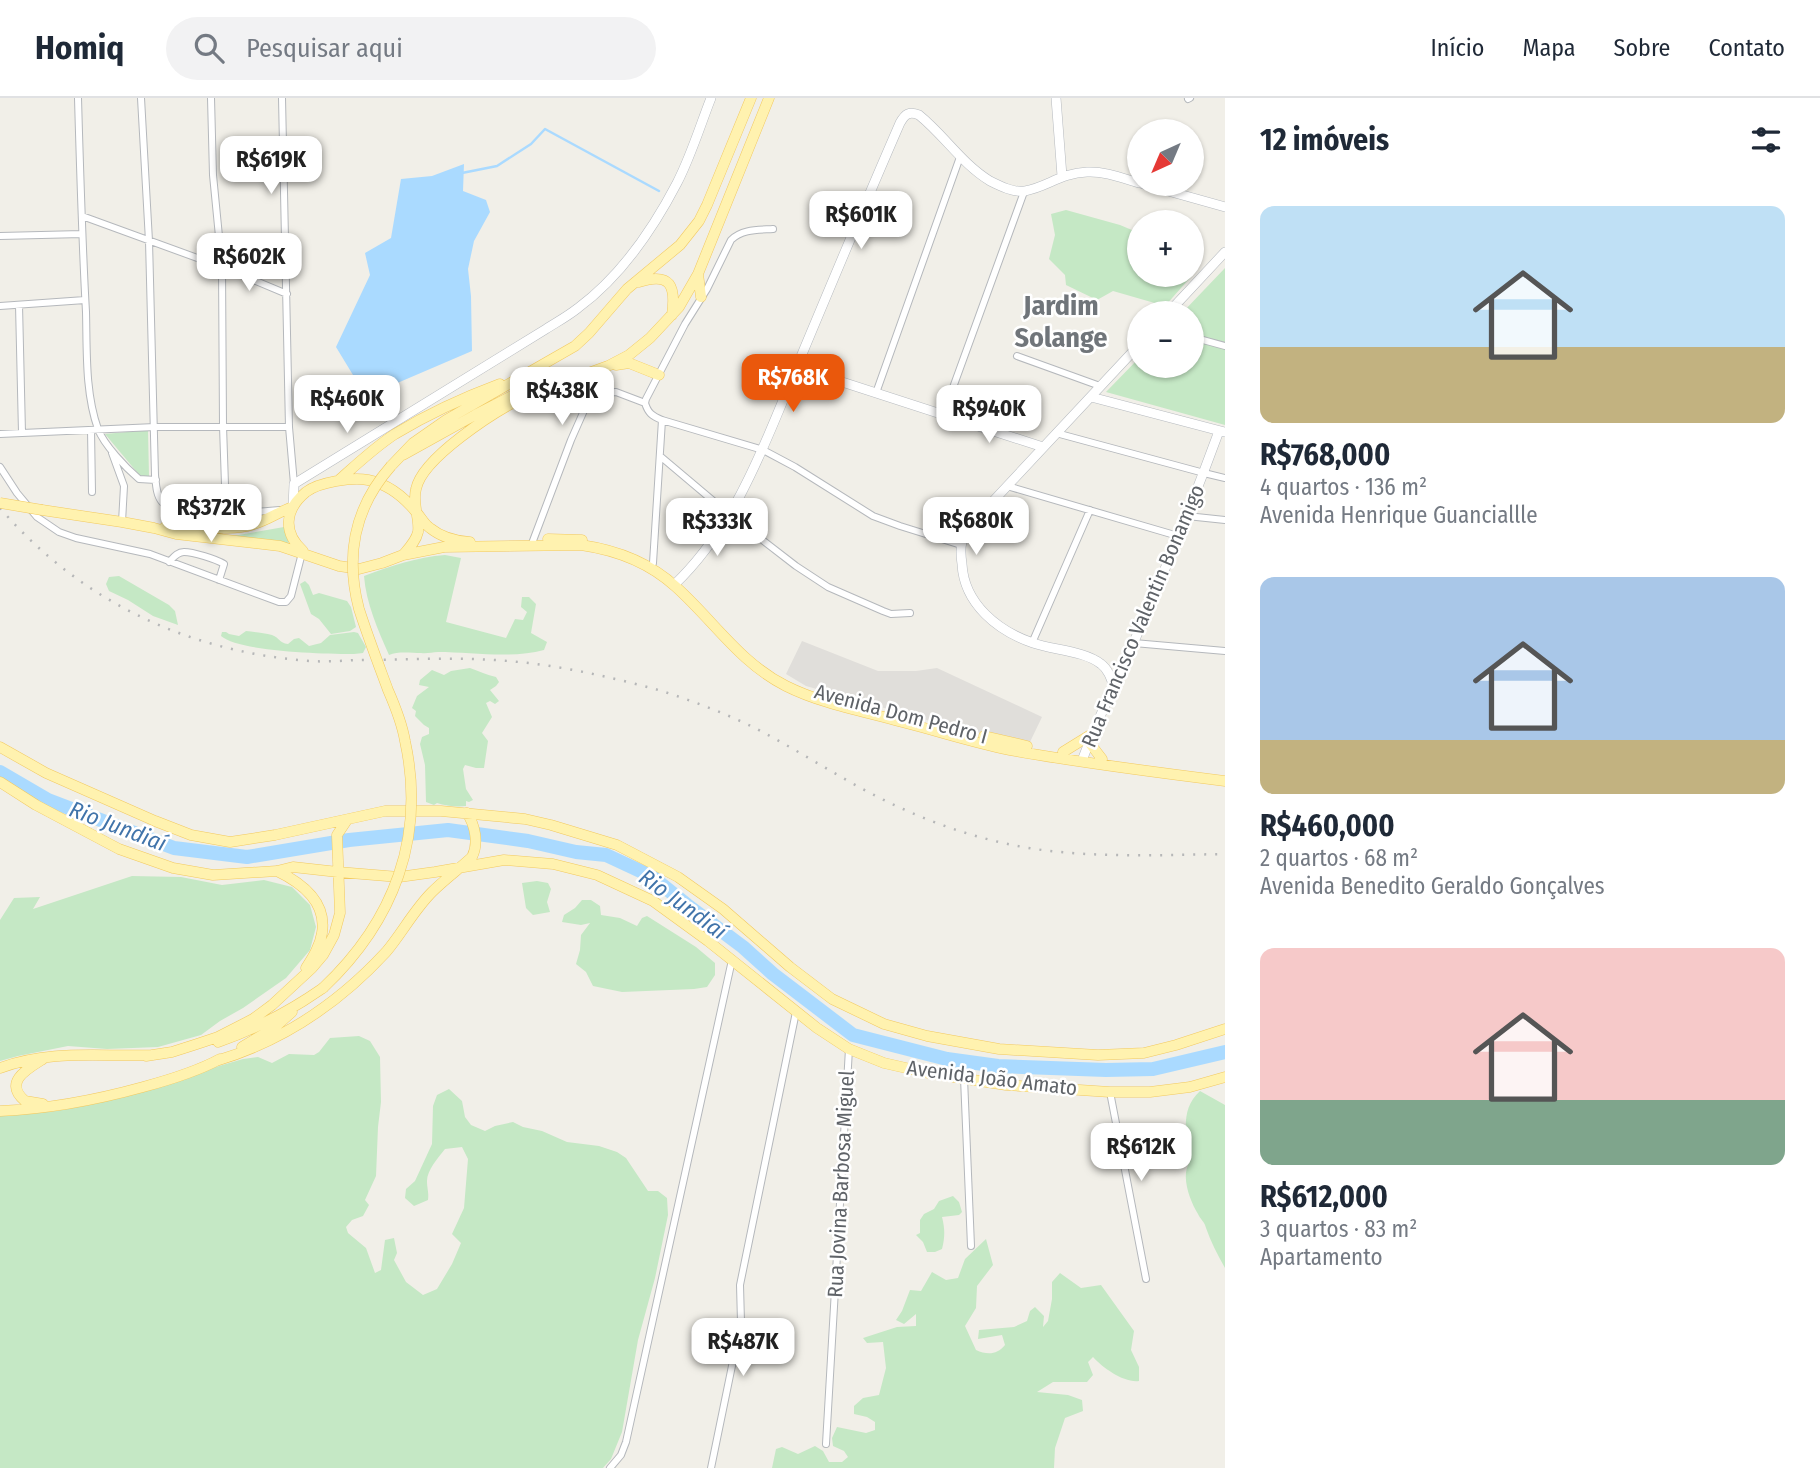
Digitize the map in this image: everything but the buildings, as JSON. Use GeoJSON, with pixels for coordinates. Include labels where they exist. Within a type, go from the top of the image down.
{"type":"FeatureCollection","features":[{"type":"Feature","properties":{"kind":"main road"},"geometry":{"type":"LineString","coordinates":[[0,1068],[15,1062],[79,1054],[121,1057],[169,1055],[214,1044],[246,1032],[299,1004],[323,988],[358,951],[378,922],[394,888],[408,840],[411,804],[411,772],[405,739],[354,591],[352,567],[355,537],[363,509],[380,479],[413,443],[575,346],[621,295],[680,245],[699,220],[751,98]]}},
{"type":"Feature","properties":{"kind":"main road"},"geometry":{"type":"LineString","coordinates":[[608,366],[629,355],[650,338],[672,316],[686,296],[698,274],[769,98]]}},
{"type":"Feature","properties":{"kind":"main road"},"geometry":{"type":"LineString","coordinates":[[698,274],[701,297]]}},
{"type":"Feature","properties":{"kind":"main road"},"geometry":{"type":"LineString","coordinates":[[633,284],[650,279],[660,279],[668,283],[673,291],[672,316]]}},
{"type":"Feature","properties":{"kind":"main road"},"geometry":{"type":"LineString","coordinates":[[403,555],[418,534],[415,510],[417,482],[428,467],[451,446],[500,409],[574,376],[608,366],[629,363],[659,375]]}},
{"type":"Feature","properties":{"kind":"main road"},"geometry":{"type":"LineString","coordinates":[[339,480],[371,452],[403,430],[456,403],[524,375]]}},
{"type":"Feature","properties":{"kind":"main road"},"geometry":{"type":"LineString","coordinates":[[403,455],[527,388],[549,380],[574,376]]}},
{"type":"Feature","properties":{"kind":"main road"},"geometry":{"type":"LineString","coordinates":[[154,528],[247,526],[266,520],[288,508],[307,491],[339,480],[369,480],[402,497],[428,527],[443,536],[466,542],[500,545]]}},
{"type":"Feature","properties":{"kind":"main road"},"geometry":{"type":"LineString","coordinates":[[0,503],[122,522],[176,534],[280,546],[339,566],[359,569],[403,555],[444,547],[500,545]]}},
{"type":"Feature","properties":{"kind":"main road"},"geometry":{"type":"LineString","coordinates":[[288,508],[289,533],[294,544],[304,554]]}},
{"type":"Feature","properties":{"kind":"main road","name":"Avenida Dom Pedro I"},"geometry":{"type":"LineString","coordinates":[[500,545],[566,538],[603,544],[634,554],[653,563],[740,646],[774,673],[806,690],[835,700],[1014,743],[1063,752],[1083,759],[1102,759],[1225,779]]}},
{"type":"Feature","properties":{"kind":"main road","name":"Avenida Dom Pedro I"},"geometry":{"type":"LineString","coordinates":[[532,543],[600,548],[649,567],[676,584],[736,651],[757,668],[789,688],[830,703],[1009,750],[1225,779]]}},
{"type":"Feature","properties":{"kind":"main road"},"geometry":{"type":"LineString","coordinates":[[1063,752],[1090,738],[1102,759]]}},
{"type":"Feature","properties":{"kind":"main road","name":"Avenida João Amato"},"geometry":{"type":"LineString","coordinates":[[0,747],[46,773],[155,821],[191,835],[230,842],[385,811],[467,813],[525,819],[617,845],[678,877],[723,909],[832,999],[884,1024],[927,1036],[999,1049],[1098,1055],[1143,1052],[1225,1029]]}},
{"type":"Feature","properties":{"kind":"main road","name":"Avenida João Amato"},"geometry":{"type":"LineString","coordinates":[[0,782],[36,805],[119,849],[173,868],[213,875],[277,871],[293,867],[338,867],[399,877],[504,860],[553,864],[597,875],[653,901],[817,1028],[849,1049],[884,1063],[1006,1085],[1110,1092],[1177,1089],[1225,1077]]}},
{"type":"Feature","properties":{"kind":"main road"},"geometry":{"type":"LineString","coordinates":[[0,1111],[60,1106],[114,1095],[165,1081],[277,1038],[324,1008],[364,975],[387,950],[420,905],[472,857],[475,851],[474,826],[467,813]]}},
{"type":"Feature","properties":{"kind":"main road"},"geometry":{"type":"LineString","coordinates":[[146,1056],[172,1052],[218,1037],[253,1019],[312,968],[334,935],[340,913],[337,835],[346,820]]}},
{"type":"Feature","properties":{"kind":"main road"},"geometry":{"type":"LineString","coordinates":[[277,871],[308,890],[320,908],[323,931],[318,948],[300,979]]}},
{"type":"Feature","properties":{"kind":"main road"},"geometry":{"type":"LineString","coordinates":[[216,1061],[274,1028],[299,1004]]}},
{"type":"Feature","properties":{"kind":"main road"},"geometry":{"type":"LineString","coordinates":[[46,1057],[20,1074],[17,1091],[25,1101],[60,1106]]}},
{"type":"Feature","properties":{"kind":"street"},"geometry":{"type":"LineString","coordinates":[[78,98],[85,300],[95,430],[92,492]]}},
{"type":"Feature","properties":{"kind":"street"},"geometry":{"type":"LineString","coordinates":[[141,98],[158,495],[165,505],[175,509],[226,514],[288,508],[294,484],[289,427],[281,98]]}},
{"type":"Feature","properties":{"kind":"street"},"geometry":{"type":"LineString","coordinates":[[211,98],[213,175],[222,267],[222,426],[226,514]]}},
{"type":"Feature","properties":{"kind":"street"},"geometry":{"type":"LineString","coordinates":[[294,484],[579,308],[603,286],[633,252],[678,181],[711,98]]}},
{"type":"Feature","properties":{"kind":"street"},"geometry":{"type":"LineString","coordinates":[[1056,98],[1062,176]]}},
{"type":"Feature","properties":{"kind":"street"},"geometry":{"type":"LineString","coordinates":[[676,584],[730,515],[763,450],[900,123],[907,114],[912,112],[919,115],[978,173],[1011,190],[1024,192],[1062,176],[1089,172],[1102,172],[1127,179]]}},
{"type":"Feature","properties":{"kind":"street"},"geometry":{"type":"LineString","coordinates":[[1036,187],[1052,172],[1060,155]]}},
{"type":"Feature","properties":{"kind":"street"},"geometry":{"type":"LineString","coordinates":[[876,393],[960,157]]}},
{"type":"Feature","properties":{"kind":"street"},"geometry":{"type":"LineString","coordinates":[[943,415],[1024,192]]}},
{"type":"Feature","properties":{"kind":"street"},"geometry":{"type":"LineString","coordinates":[[1186,196],[1225,207]]}},
{"type":"Feature","properties":{"kind":"street"},"geometry":{"type":"LineString","coordinates":[[82,216],[222,267],[287,294]]}},
{"type":"Feature","properties":{"kind":"street"},"geometry":{"type":"LineString","coordinates":[[645,403],[731,240],[744,232],[772,229]]}},
{"type":"Feature","properties":{"kind":"street"},"geometry":{"type":"LineString","coordinates":[[0,236],[82,234]]}},
{"type":"Feature","properties":{"kind":"street"},"geometry":{"type":"LineString","coordinates":[[1179,301],[1225,251]]}},
{"type":"Feature","properties":{"kind":"street"},"geometry":{"type":"LineString","coordinates":[[0,306],[85,300]]}},
{"type":"Feature","properties":{"kind":"street"},"geometry":{"type":"LineString","coordinates":[[19,305],[22,433]]}},
{"type":"Feature","properties":{"kind":"street"},"geometry":{"type":"LineString","coordinates":[[1204,340],[1225,346]]}},
{"type":"Feature","properties":{"kind":"street"},"geometry":{"type":"LineString","coordinates":[[1017,356],[1100,386]]}},
{"type":"Feature","properties":{"kind":"street"},"geometry":{"type":"LineString","coordinates":[[1114,687],[1103,665],[1092,658],[1032,643],[993,622],[969,593],[962,571],[961,545],[968,528],[1127,358]]}},
{"type":"Feature","properties":{"kind":"street"},"geometry":{"type":"LineString","coordinates":[[796,367],[1043,447]]}},
{"type":"Feature","properties":{"kind":"street"},"geometry":{"type":"LineString","coordinates":[[532,543],[586,406],[599,393],[616,392],[645,403],[650,414],[662,420],[763,450],[873,516],[961,545]]}},
{"type":"Feature","properties":{"kind":"street"},"geometry":{"type":"LineString","coordinates":[[1091,397],[1222,431]]}},
{"type":"Feature","properties":{"kind":"street"},"geometry":{"type":"LineString","coordinates":[[653,563],[662,420]]}},
{"type":"Feature","properties":{"kind":"street"},"geometry":{"type":"LineString","coordinates":[[0,434],[155,427],[289,427]]}},
{"type":"Feature","properties":{"kind":"street"},"geometry":{"type":"LineString","coordinates":[[95,430],[139,479],[156,480]]}},
{"type":"Feature","properties":{"kind":"street","name":"Rua Francisco Valentin Bonamigo"},"geometry":{"type":"LineString","coordinates":[[1083,759],[1222,431]]}},
{"type":"Feature","properties":{"kind":"street"},"geometry":{"type":"LineString","coordinates":[[1056,433],[1225,478]]}},
{"type":"Feature","properties":{"kind":"street"},"geometry":{"type":"LineString","coordinates":[[110,447],[124,486],[122,522]]}},
{"type":"Feature","properties":{"kind":"street"},"geometry":{"type":"LineString","coordinates":[[660,456],[730,515],[828,587],[891,614],[909,613]]}},
{"type":"Feature","properties":{"kind":"street"},"geometry":{"type":"LineString","coordinates":[[0,467],[37,517],[59,533],[137,551],[279,602],[286,602],[291,596],[304,554]]}},
{"type":"Feature","properties":{"kind":"street"},"geometry":{"type":"LineString","coordinates":[[1007,485],[1178,536]]}},
{"type":"Feature","properties":{"kind":"street"},"geometry":{"type":"LineString","coordinates":[[1032,643],[1090,510]]}},
{"type":"Feature","properties":{"kind":"street"},"geometry":{"type":"LineString","coordinates":[[1186,516],[1225,520]]}},
{"type":"Feature","properties":{"kind":"street"},"geometry":{"type":"LineString","coordinates":[[169,562],[177,554],[185,552],[217,560],[224,566],[219,580]]}},
{"type":"Feature","properties":{"kind":"street"},"geometry":{"type":"LineString","coordinates":[[1134,643],[1225,651]]}},
{"type":"Feature","properties":{"kind":"street"},"geometry":{"type":"LineString","coordinates":[[610,1468],[621,1455],[626,1442],[732,960]]}},
{"type":"Feature","properties":{"kind":"street"},"geometry":{"type":"LineString","coordinates":[[711,1468],[741,1322],[740,1285],[796,1012]]}},
{"type":"Feature","properties":{"kind":"street","name":"Rua Jovina Barbosa Miguel"},"geometry":{"type":"LineString","coordinates":[[826,1444],[849,1049]]}},
{"type":"Feature","properties":{"kind":"street"},"geometry":{"type":"LineString","coordinates":[[964,1079],[971,1246]]}},
{"type":"Feature","properties":{"kind":"street"},"geometry":{"type":"LineString","coordinates":[[1110,1092],[1146,1279]]}},
{"type":"Feature","properties":{"kind":"shaded area"},"geometry":{"type":"Polygon","coordinates":[[[802,641],[878,671],[937,668],[1042,717],[1029,744],[941,724],[806,686],[786,674],[802,641]]]}},
{"type":"Feature","properties":{"kind":"green space"},"geometry":{"type":"Polygon","coordinates":[[[1066,210],[1127,228],[1127,287],[1182,287],[1169,301],[1148,301],[1113,291],[1097,300],[1066,285],[1065,275],[1049,259],[1055,235],[1051,214],[1066,210]]]}},
{"type":"Feature","properties":{"kind":"green space"},"geometry":{"type":"Polygon","coordinates":[[[1225,268],[1225,425],[1106,392],[1127,370],[1127,378],[1204,378],[1204,301],[1193,301],[1225,268]]]}},
{"type":"Feature","properties":{"kind":"green space"},"geometry":{"type":"Polygon","coordinates":[[[148,430],[149,476],[141,477],[105,434],[148,430]]]}},
{"type":"Feature","properties":{"kind":"green space"},"geometry":{"type":"Polygon","coordinates":[[[284,527],[290,547],[227,537],[284,527]]]}},
{"type":"Feature","properties":{"kind":"green space"},"geometry":{"type":"Polygon","coordinates":[[[445,555],[461,558],[446,622],[506,638],[515,619],[523,620],[527,612],[521,607],[522,597],[529,597],[536,604],[531,633],[547,642],[544,650],[505,655],[438,652],[389,655],[370,606],[364,576],[394,565],[445,555]]]}},
{"type":"Feature","properties":{"kind":"green space"},"geometry":{"type":"Polygon","coordinates":[[[119,576],[169,605],[175,611],[178,625],[153,616],[109,591],[106,584],[109,577],[119,576]]]}},
{"type":"Feature","properties":{"kind":"green space"},"geometry":{"type":"Polygon","coordinates":[[[305,581],[313,595],[319,593],[347,601],[356,627],[350,631],[331,634],[319,619],[311,614],[300,584],[305,581]]]}},
{"type":"Feature","properties":{"kind":"green space"},"geometry":{"type":"Polygon","coordinates":[[[246,631],[272,635],[288,644],[299,638],[309,646],[321,643],[330,635],[354,632],[358,633],[366,647],[363,653],[354,654],[284,651],[246,646],[221,636],[222,632],[239,636],[246,631]]]}},
{"type":"Feature","properties":{"kind":"green space"},"geometry":{"type":"Polygon","coordinates":[[[470,668],[496,677],[499,682],[490,690],[499,701],[495,704],[490,701],[486,703],[492,717],[482,733],[488,741],[484,768],[465,765],[463,769],[466,789],[473,800],[466,801],[466,806],[434,805],[426,802],[425,765],[420,744],[422,737],[429,734],[429,728],[415,716],[416,711],[412,708],[417,696],[429,687],[419,685],[420,680],[432,670],[444,675],[470,668]]]}},
{"type":"Feature","properties":{"kind":"green space"},"geometry":{"type":"Polygon","coordinates":[[[132,876],[181,877],[222,885],[264,880],[292,887],[310,905],[316,927],[310,950],[286,978],[201,1035],[158,1047],[107,1049],[68,1046],[0,1061],[0,920],[14,898],[40,897],[33,909],[132,876]]]}},
{"type":"Feature","properties":{"kind":"green space"},"geometry":{"type":"Polygon","coordinates":[[[522,883],[548,883],[551,889],[547,902],[550,912],[533,915],[526,908],[522,883]]]}},
{"type":"Feature","properties":{"kind":"green space"},"geometry":{"type":"Polygon","coordinates":[[[582,900],[591,900],[600,906],[601,915],[620,918],[637,926],[642,918],[647,916],[696,947],[715,963],[715,975],[707,987],[694,989],[622,992],[593,986],[586,972],[576,964],[581,935],[590,923],[581,925],[562,922],[564,915],[582,900]]]}},
{"type":"Feature","properties":{"kind":"green space"},"geometry":{"type":"Polygon","coordinates":[[[359,1036],[370,1041],[380,1057],[381,1102],[376,1176],[365,1200],[369,1205],[363,1216],[352,1220],[346,1227],[348,1233],[366,1248],[375,1273],[381,1270],[385,1240],[394,1238],[397,1253],[394,1260],[406,1282],[423,1295],[437,1289],[461,1243],[452,1234],[464,1208],[468,1159],[462,1147],[445,1149],[433,1164],[427,1177],[428,1200],[414,1206],[405,1198],[406,1189],[415,1181],[432,1144],[433,1106],[437,1095],[449,1089],[462,1101],[465,1117],[471,1125],[485,1131],[513,1122],[567,1142],[599,1146],[617,1152],[626,1158],[648,1191],[658,1191],[667,1198],[668,1215],[638,1340],[622,1432],[611,1459],[603,1468],[0,1468],[0,1115],[56,1111],[89,1104],[243,1059],[258,1057],[272,1063],[289,1054],[314,1055],[330,1038],[359,1036]]]}},
{"type":"Feature","properties":{"kind":"green space"},"geometry":{"type":"Polygon","coordinates":[[[1200,1091],[1225,1105],[1225,1268],[1192,1202],[1186,1181],[1190,1162],[1187,1116],[1192,1100],[1200,1091]]]}},
{"type":"Feature","properties":{"kind":"green space"},"geometry":{"type":"Polygon","coordinates":[[[953,1196],[959,1202],[962,1212],[959,1215],[942,1217],[942,1249],[927,1252],[916,1235],[920,1233],[920,1220],[924,1214],[934,1209],[939,1201],[953,1196]]]}},
{"type":"Feature","properties":{"kind":"green space"},"geometry":{"type":"Polygon","coordinates":[[[986,1239],[993,1265],[977,1286],[976,1308],[965,1326],[976,1350],[992,1353],[1005,1345],[1002,1335],[978,1339],[979,1330],[1014,1327],[1027,1321],[1030,1311],[1035,1307],[1044,1316],[1043,1327],[1048,1321],[1052,1282],[1060,1273],[1081,1288],[1101,1285],[1134,1331],[1131,1350],[1139,1367],[1139,1381],[1127,1380],[1114,1374],[1093,1357],[1088,1362],[1093,1375],[1087,1382],[1053,1382],[1037,1392],[1068,1395],[1082,1400],[1083,1411],[1065,1418],[1055,1448],[1054,1468],[772,1468],[776,1449],[782,1447],[798,1454],[815,1446],[823,1451],[829,1462],[842,1462],[848,1457],[844,1451],[833,1446],[832,1438],[837,1427],[866,1433],[875,1430],[875,1422],[854,1414],[854,1406],[863,1398],[879,1395],[886,1368],[883,1342],[867,1343],[863,1338],[897,1327],[916,1326],[916,1314],[904,1324],[896,1320],[910,1290],[921,1291],[932,1272],[946,1280],[958,1278],[965,1259],[986,1239]]]}},
{"type":"Feature","properties":{"kind":"water"},"geometry":{"type":"Polygon","coordinates":[[[464,164],[463,191],[486,200],[490,212],[474,241],[468,269],[472,351],[388,387],[370,385],[353,375],[336,347],[370,275],[365,253],[391,238],[401,179],[432,176],[464,164]]]}},
{"type":"Feature","properties":{"kind":"waterway"},"geometry":{"type":"LineString","coordinates":[[462,173],[497,166],[531,144],[545,129],[659,191]]}},
{"type":"Feature","properties":{"kind":"waterway","name":"Rio Jundiaí"},"geometry":{"type":"LineString","coordinates":[[0,772],[48,800],[174,848],[247,857],[349,840],[448,830],[606,855],[651,876],[853,1035],[947,1059],[998,1066],[1153,1069],[1225,1052]]}},
{"type":"Feature","properties":{"kind":"railway"},"geometry":{"type":"LineString","coordinates":[[0,508],[31,541],[65,570],[101,595],[139,616],[179,633],[221,646],[265,656],[310,661],[477,659],[535,664],[595,674],[655,689],[729,716],[884,800],[968,834],[1035,849],[1082,854],[1225,854]]}},
{"type":"Feature","properties":{"kind":"district","name":"Jardim Solange"},"geometry":{"type":"Point","coordinates":[1061,321]}}]}
